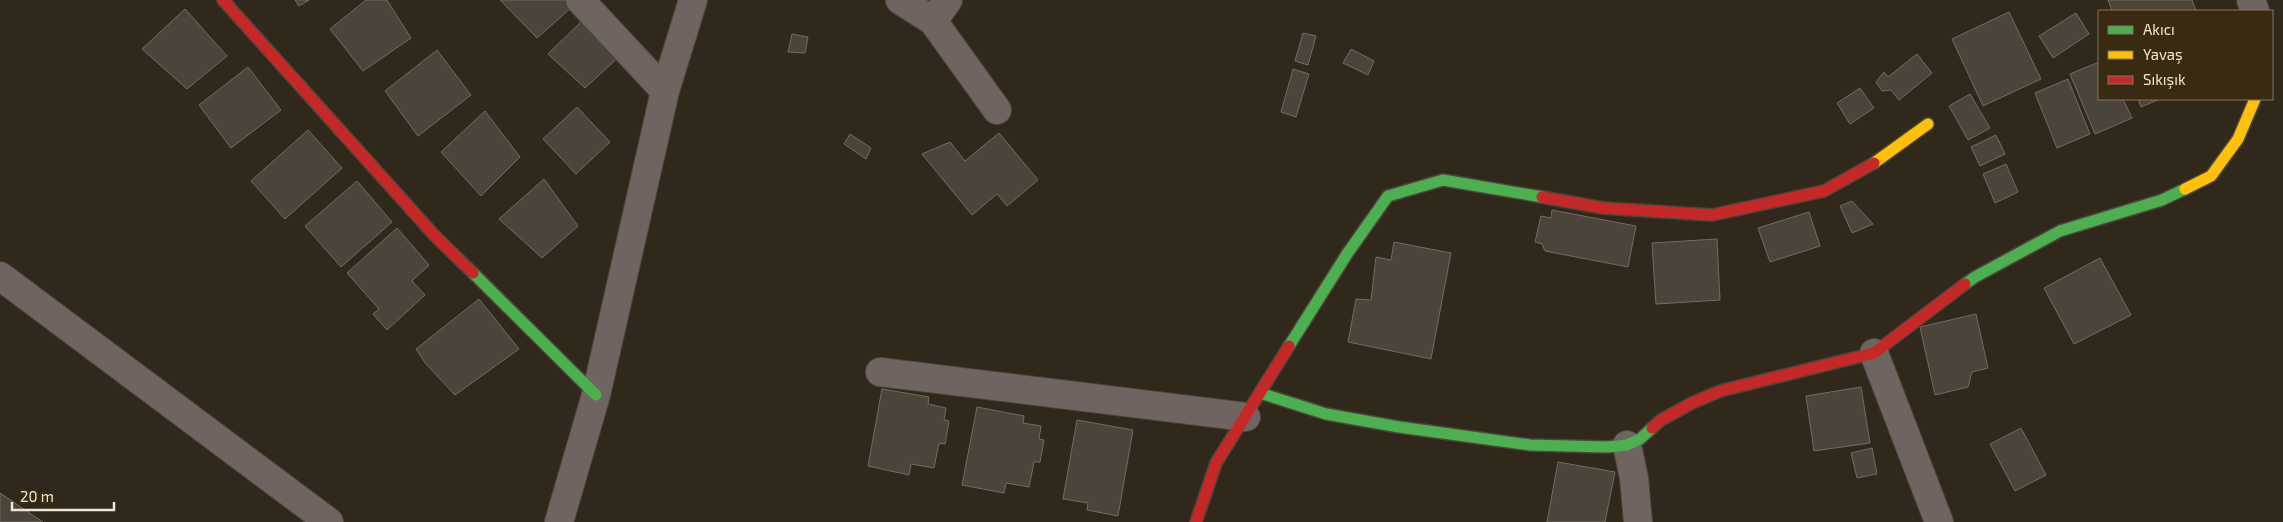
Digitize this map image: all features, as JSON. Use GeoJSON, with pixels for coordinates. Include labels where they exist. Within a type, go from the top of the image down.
{"type":"FeatureCollection","features":[{"type":"Feature","properties":{"kind":"street"},"geometry":{"type":"LineString","coordinates":[[223,0],[435,236],[596,395]]}},
{"type":"Feature","properties":{"kind":"street"},"geometry":{"type":"LineString","coordinates":[[580,0],[665,91]]}},
{"type":"Feature","properties":{"kind":"street"},"geometry":{"type":"LineString","coordinates":[[559,522],[596,395],[665,91],[693,0]]}},
{"type":"Feature","properties":{"kind":"street"},"geometry":{"type":"LineString","coordinates":[[900,0],[941,10],[997,110]]}},
{"type":"Feature","properties":{"kind":"street"},"geometry":{"type":"LineString","coordinates":[[1260,393],[1326,414],[1399,427],[1530,445],[1608,447],[1628,445],[1640,439],[1661,420],[1692,403],[1720,391],[1874,353],[1975,277],[2060,231],[2162,200],[2211,176],[2238,139],[2255,100]]}},
{"type":"Feature","properties":{"kind":"street"},"geometry":{"type":"LineString","coordinates":[[1196,522],[1216,463],[1347,254],[1388,196],[1443,180],[1603,208],[1712,215],[1824,191],[1883,158],[1928,124]]}},
{"type":"Feature","properties":{"kind":"street"},"geometry":{"type":"LineString","coordinates":[[0,276],[329,522]]}},
{"type":"Feature","properties":{"kind":"street"},"geometry":{"type":"LineString","coordinates":[[1874,353],[1939,522]]}},
{"type":"Feature","properties":{"kind":"street"},"geometry":{"type":"LineString","coordinates":[[880,372],[1246,417]]}},
{"type":"Feature","properties":{"kind":"street"},"geometry":{"type":"LineString","coordinates":[[1628,445],[1634,478],[1638,522]]}},
{"type":"Feature","properties":{"kind":"building"},"geometry":{"type":"Polygon","coordinates":[[[295,0],[309,0],[299,6],[295,0]]]}},
{"type":"Feature","properties":{"kind":"building"},"geometry":{"type":"Polygon","coordinates":[[[366,0],[387,0],[411,38],[363,71],[330,29],[366,0]]]}},
{"type":"Feature","properties":{"kind":"building"},"geometry":{"type":"Polygon","coordinates":[[[500,0],[566,0],[572,7],[537,38],[500,0]]]}},
{"type":"Feature","properties":{"kind":"building"},"geometry":{"type":"Polygon","coordinates":[[[2108,0],[2192,0],[2196,10],[2112,10],[2108,0]]]}},
{"type":"Feature","properties":{"kind":"building"},"geometry":{"type":"Polygon","coordinates":[[[185,9],[227,56],[187,89],[142,49],[185,9]]]}},
{"type":"Feature","properties":{"kind":"building"},"geometry":{"type":"Polygon","coordinates":[[[2009,12],[2041,79],[1983,106],[1952,39],[2009,12]]]}},
{"type":"Feature","properties":{"kind":"building"},"geometry":{"type":"Polygon","coordinates":[[[2076,13],[2089,34],[2053,58],[2039,36],[2076,13]]]}},
{"type":"Feature","properties":{"kind":"building"},"geometry":{"type":"Polygon","coordinates":[[[587,16],[622,54],[585,88],[548,54],[587,16]]]}},
{"type":"Feature","properties":{"kind":"building"},"geometry":{"type":"Polygon","coordinates":[[[1303,33],[1316,36],[1308,65],[1295,61],[1303,33]]]}},
{"type":"Feature","properties":{"kind":"building"},"geometry":{"type":"Polygon","coordinates":[[[792,34],[808,37],[805,53],[788,52],[792,34]]]}},
{"type":"Feature","properties":{"kind":"building"},"geometry":{"type":"Polygon","coordinates":[[[1351,49],[1374,61],[1368,75],[1343,63],[1351,49]]]}},
{"type":"Feature","properties":{"kind":"building"},"geometry":{"type":"Polygon","coordinates":[[[437,50],[471,95],[418,136],[385,91],[437,50]]]}},
{"type":"Feature","properties":{"kind":"building"},"geometry":{"type":"Polygon","coordinates":[[[1917,54],[1932,73],[1899,100],[1891,90],[1882,91],[1876,82],[1884,72],[1888,77],[1917,54]]]}},
{"type":"Feature","properties":{"kind":"building"},"geometry":{"type":"Polygon","coordinates":[[[2098,62],[2098,100],[2123,100],[2132,118],[2095,134],[2070,74],[2098,62]]]}},
{"type":"Feature","properties":{"kind":"building"},"geometry":{"type":"Polygon","coordinates":[[[248,67],[281,110],[231,148],[199,105],[248,67]]]}},
{"type":"Feature","properties":{"kind":"building"},"geometry":{"type":"Polygon","coordinates":[[[1293,69],[1309,74],[1296,117],[1281,112],[1293,69]]]}},
{"type":"Feature","properties":{"kind":"building"},"geometry":{"type":"Polygon","coordinates":[[[2068,79],[2090,134],[2057,148],[2035,93],[2068,79]]]}},
{"type":"Feature","properties":{"kind":"building"},"geometry":{"type":"Polygon","coordinates":[[[1860,88],[1874,108],[1850,124],[1837,103],[1860,88]]]}},
{"type":"Feature","properties":{"kind":"building"},"geometry":{"type":"Polygon","coordinates":[[[1970,94],[1990,128],[1968,140],[1949,106],[1970,94]]]}},
{"type":"Feature","properties":{"kind":"building"},"geometry":{"type":"Polygon","coordinates":[[[2138,100],[2158,100],[2141,107],[2138,100]]]}},
{"type":"Feature","properties":{"kind":"building"},"geometry":{"type":"Polygon","coordinates":[[[577,107],[610,142],[576,174],[543,139],[577,107]]]}},
{"type":"Feature","properties":{"kind":"building"},"geometry":{"type":"Polygon","coordinates":[[[485,111],[520,157],[481,196],[441,152],[485,111]]]}},
{"type":"Feature","properties":{"kind":"building"},"geometry":{"type":"Polygon","coordinates":[[[308,130],[342,168],[285,219],[251,181],[308,130]]]}},
{"type":"Feature","properties":{"kind":"building"},"geometry":{"type":"Polygon","coordinates":[[[999,133],[1038,180],[1007,206],[997,194],[972,215],[922,154],[950,142],[965,161],[999,133]]]}},
{"type":"Feature","properties":{"kind":"building"},"geometry":{"type":"Polygon","coordinates":[[[850,134],[871,148],[866,159],[844,144],[850,134]]]}},
{"type":"Feature","properties":{"kind":"building"},"geometry":{"type":"Polygon","coordinates":[[[1996,135],[2005,154],[1980,166],[1971,147],[1996,135]]]}},
{"type":"Feature","properties":{"kind":"building"},"geometry":{"type":"Polygon","coordinates":[[[2006,164],[2018,192],[1995,203],[1983,174],[2006,164]]]}},
{"type":"Feature","properties":{"kind":"building"},"geometry":{"type":"Polygon","coordinates":[[[544,179],[578,226],[542,258],[499,219],[544,179]]]}},
{"type":"Feature","properties":{"kind":"building"},"geometry":{"type":"Polygon","coordinates":[[[357,181],[392,222],[341,267],[305,226],[357,181]]]}},
{"type":"Feature","properties":{"kind":"building"},"geometry":{"type":"Polygon","coordinates":[[[1852,201],[1873,224],[1852,233],[1840,206],[1852,201]]]}},
{"type":"Feature","properties":{"kind":"building"},"geometry":{"type":"Polygon","coordinates":[[[1552,210],[1636,226],[1628,267],[1545,251],[1542,244],[1535,242],[1541,216],[1551,218],[1552,210]]]}},
{"type":"Feature","properties":{"kind":"building"},"geometry":{"type":"Polygon","coordinates":[[[1809,212],[1820,246],[1770,262],[1758,228],[1809,212]]]}},
{"type":"Feature","properties":{"kind":"building"},"geometry":{"type":"Polygon","coordinates":[[[397,228],[429,265],[412,281],[425,295],[387,330],[373,314],[379,309],[347,273],[397,228]]]}},
{"type":"Feature","properties":{"kind":"building"},"geometry":{"type":"Polygon","coordinates":[[[1717,239],[1720,300],[1656,304],[1652,243],[1717,239]]]}},
{"type":"Feature","properties":{"kind":"building"},"geometry":{"type":"Polygon","coordinates":[[[1394,242],[1451,253],[1431,359],[1348,342],[1356,299],[1371,300],[1376,257],[1391,260],[1394,242]]]}},
{"type":"Feature","properties":{"kind":"building"},"geometry":{"type":"Polygon","coordinates":[[[2100,258],[2131,315],[2074,344],[2044,288],[2100,258]]]}},
{"type":"Feature","properties":{"kind":"building"},"geometry":{"type":"Polygon","coordinates":[[[479,299],[519,349],[455,395],[426,364],[416,349],[479,299]]]}},
{"type":"Feature","properties":{"kind":"building"},"geometry":{"type":"Polygon","coordinates":[[[1976,314],[1988,368],[1972,372],[1968,387],[1935,395],[1920,327],[1976,314]]]}},
{"type":"Feature","properties":{"kind":"building"},"geometry":{"type":"Polygon","coordinates":[[[1861,387],[1870,443],[1814,451],[1806,396],[1861,387]]]}},
{"type":"Feature","properties":{"kind":"building"},"geometry":{"type":"Polygon","coordinates":[[[882,389],[929,397],[928,404],[946,408],[944,420],[949,421],[945,444],[939,443],[934,468],[911,464],[909,475],[868,466],[882,389]]]}},
{"type":"Feature","properties":{"kind":"building"},"geometry":{"type":"Polygon","coordinates":[[[977,407],[1024,416],[1023,423],[1041,426],[1039,439],[1044,440],[1040,462],[1034,462],[1029,487],[1006,483],[1004,493],[962,485],[977,407]]]}},
{"type":"Feature","properties":{"kind":"building"},"geometry":{"type":"Polygon","coordinates":[[[1077,420],[1133,430],[1118,516],[1087,510],[1088,503],[1063,499],[1077,420]]]}},
{"type":"Feature","properties":{"kind":"building"},"geometry":{"type":"Polygon","coordinates":[[[2021,428],[2046,475],[2015,491],[1990,444],[2021,428]]]}},
{"type":"Feature","properties":{"kind":"building"},"geometry":{"type":"Polygon","coordinates":[[[1872,448],[1877,474],[1857,478],[1851,453],[1872,448]]]}},
{"type":"Feature","properties":{"kind":"building"},"geometry":{"type":"Polygon","coordinates":[[[1558,462],[1615,472],[1605,522],[1547,522],[1558,462]]]}},
{"type":"Feature","properties":{"kind":"building"},"geometry":{"type":"Polygon","coordinates":[[[0,493],[43,522],[0,522],[0,493]]]}},
{"type":"Feature","properties":{"kind":"traffic: fast"},"geometry":{"type":"LineString","coordinates":[[1289,346],[1347,254],[1388,196],[1443,180],[1542,197]]}},
{"type":"Feature","properties":{"kind":"traffic: fast"},"geometry":{"type":"LineString","coordinates":[[1965,284],[2060,231],[2162,200],[2185,189]]}},
{"type":"Feature","properties":{"kind":"traffic: fast"},"geometry":{"type":"LineString","coordinates":[[473,273],[596,395]]}},
{"type":"Feature","properties":{"kind":"traffic: fast"},"geometry":{"type":"LineString","coordinates":[[1260,393],[1326,414],[1399,427],[1530,445],[1607,447],[1627,445],[1640,439],[1652,428]]}},
{"type":"Feature","properties":{"kind":"traffic: slow"},"geometry":{"type":"LineString","coordinates":[[2185,189],[2211,176],[2238,139],[2255,100]]}},
{"type":"Feature","properties":{"kind":"traffic: slow"},"geometry":{"type":"LineString","coordinates":[[1874,163],[1928,124]]}},
{"type":"Feature","properties":{"kind":"traffic: jam"},"geometry":{"type":"LineString","coordinates":[[223,0],[435,236],[473,273]]}},
{"type":"Feature","properties":{"kind":"traffic: jam"},"geometry":{"type":"LineString","coordinates":[[1542,197],[1603,208],[1712,215],[1824,191],[1874,163]]}},
{"type":"Feature","properties":{"kind":"traffic: jam"},"geometry":{"type":"LineString","coordinates":[[1652,428],[1661,420],[1692,403],[1720,391],[1874,353],[1965,284]]}},
{"type":"Feature","properties":{"kind":"traffic: jam"},"geometry":{"type":"LineString","coordinates":[[1196,522],[1216,463],[1289,346]]}}]}
